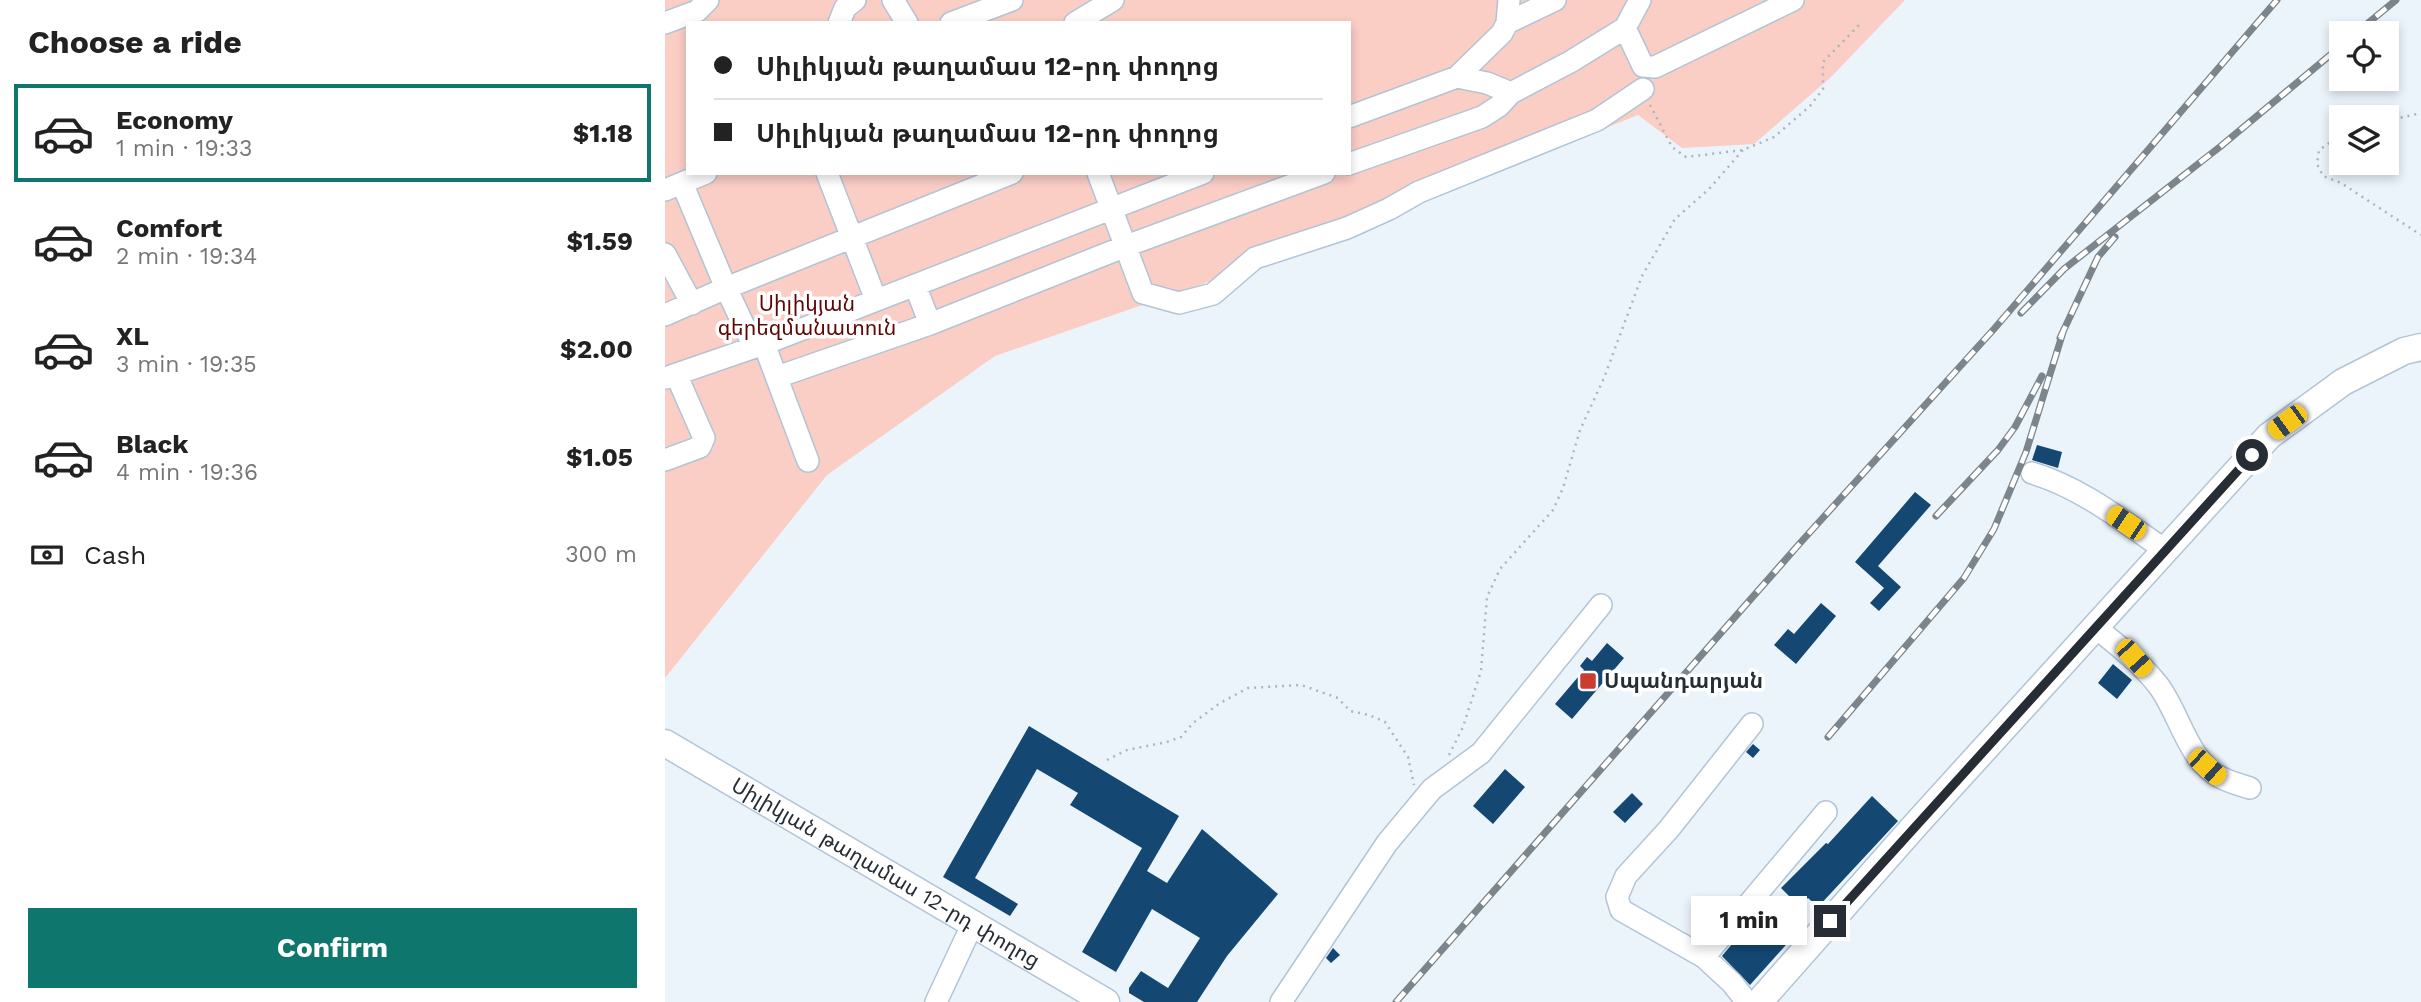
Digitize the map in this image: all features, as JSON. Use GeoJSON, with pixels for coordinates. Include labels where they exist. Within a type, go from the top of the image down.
{"type":"FeatureCollection","features":[{"type":"Feature","properties":{"kind":"main road"},"geometry":{"type":"LineString","coordinates":[[1759,1002],[1919,821],[2269,436],[2343,382],[2404,351],[2421,348]]}},
{"type":"Feature","properties":{"kind":"main road","name":"Սիլիկյան թաղամաս 12-րդ փողոց"},"geometry":{"type":"LineString","coordinates":[[665,743],[1106,1002]]}},
{"type":"Feature","properties":{"kind":"lane"},"geometry":{"type":"LineString","coordinates":[[665,23],[697,11],[708,0]]}},
{"type":"Feature","properties":{"kind":"lane"},"geometry":{"type":"LineString","coordinates":[[840,21],[845,8],[855,0]]}},
{"type":"Feature","properties":{"kind":"lane"},"geometry":{"type":"LineString","coordinates":[[893,0],[906,21]]}},
{"type":"Feature","properties":{"kind":"lane"},"geometry":{"type":"LineString","coordinates":[[956,21],[1012,0]]}},
{"type":"Feature","properties":{"kind":"lane"},"geometry":{"type":"LineString","coordinates":[[1351,116],[1457,77],[1503,33],[1507,23],[1509,0]]}},
{"type":"Feature","properties":{"kind":"lane"},"geometry":{"type":"LineString","coordinates":[[1507,23],[1555,0]]}},
{"type":"Feature","properties":{"kind":"lane"},"geometry":{"type":"LineString","coordinates":[[1351,163],[1482,117],[1499,106],[1511,93],[1570,62],[1625,28],[1640,0]]}},
{"type":"Feature","properties":{"kind":"lane"},"geometry":{"type":"LineString","coordinates":[[1625,28],[1643,66],[1655,67],[1793,0]]}},
{"type":"Feature","properties":{"kind":"lane"},"geometry":{"type":"LineString","coordinates":[[1080,21],[1106,11]]}},
{"type":"Feature","properties":{"kind":"lane"},"geometry":{"type":"LineString","coordinates":[[1457,77],[1487,83],[1511,93]]}},
{"type":"Feature","properties":{"kind":"lane"},"geometry":{"type":"LineString","coordinates":[[1099,175],[1143,293],[1179,303],[1213,294],[1255,258],[1347,228],[1419,192],[1597,120],[1643,89]]}},
{"type":"Feature","properties":{"kind":"lane"},"geometry":{"type":"LineString","coordinates":[[701,175],[673,187],[777,377],[808,461]]}},
{"type":"Feature","properties":{"kind":"lane"},"geometry":{"type":"LineString","coordinates":[[828,175],[876,300]]}},
{"type":"Feature","properties":{"kind":"lane"},"geometry":{"type":"LineString","coordinates":[[665,315],[1007,175]]}},
{"type":"Feature","properties":{"kind":"lane"},"geometry":{"type":"LineString","coordinates":[[665,460],[700,447],[704,438],[670,376],[759,345],[1198,175]]}},
{"type":"Feature","properties":{"kind":"lane"},"geometry":{"type":"LineString","coordinates":[[777,377],[930,324],[1126,246],[1319,175]]}},
{"type":"Feature","properties":{"kind":"lane"},"geometry":{"type":"LineString","coordinates":[[665,254],[692,304]]}},
{"type":"Feature","properties":{"kind":"lane"},"geometry":{"type":"LineString","coordinates":[[915,285],[930,324]]}},
{"type":"Feature","properties":{"kind":"lane"},"geometry":{"type":"LineString","coordinates":[[2032,473],[2059,481],[2087,496],[2165,550]]}},
{"type":"Feature","properties":{"kind":"lane"},"geometry":{"type":"LineString","coordinates":[[1281,1002],[1387,843],[1433,789],[1481,753],[1601,605]]}},
{"type":"Feature","properties":{"kind":"lane"},"geometry":{"type":"LineString","coordinates":[[2095,627],[2134,658],[2159,686],[2197,757],[2218,776],[2250,789]]}},
{"type":"Feature","properties":{"kind":"lane"},"geometry":{"type":"LineString","coordinates":[[1747,1002],[1733,983],[1704,957],[1621,910],[1617,897],[1626,876],[1669,829],[1752,724]]}},
{"type":"Feature","properties":{"kind":"lane"},"geometry":{"type":"LineString","coordinates":[[1704,957],[1826,812]]}},
{"type":"Feature","properties":{"kind":"lane"},"geometry":{"type":"LineString","coordinates":[[936,1002],[973,923]]}},
{"type":"Feature","properties":{"kind":"path"},"geometry":{"type":"LineString","coordinates":[[1643,89],[1672,147],[1686,157],[1743,150],[1774,136],[1809,107],[1823,89],[1823,62],[1860,23]]}},
{"type":"Feature","properties":{"kind":"path"},"geometry":{"type":"LineString","coordinates":[[2399,118],[2421,113]]}},
{"type":"Feature","properties":{"kind":"path"},"geometry":{"type":"LineString","coordinates":[[2329,143],[2319,150],[2317,164],[2323,176],[2341,183],[2421,235]]}},
{"type":"Feature","properties":{"kind":"path"},"geometry":{"type":"LineString","coordinates":[[1433,789],[1463,727],[1481,671],[1487,597],[1500,569],[1553,510],[1563,488],[1580,430],[1604,378],[1642,276],[1675,219],[1709,189],[1743,150]]}},
{"type":"Feature","properties":{"kind":"path"},"geometry":{"type":"LineString","coordinates":[[1107,760],[1127,750],[1181,737],[1202,716],[1248,688],[1301,685],[1338,698],[1350,711],[1385,722],[1408,757],[1418,806]]}},
{"type":"Feature","properties":{"kind":"green space","name":"Սիլիկյան գերեզմանատուն"},"geometry":{"type":"Polygon","coordinates":[[[665,0],[1905,0],[1831,77],[1754,144],[1682,148],[1638,115],[1312,246],[995,356],[827,475],[665,678],[665,0]]]}},
{"type":"Feature","properties":{"kind":"building"},"geometry":{"type":"Polygon","coordinates":[[[2037,445],[2062,452],[2058,468],[2032,460],[2037,445]]]}},
{"type":"Feature","properties":{"kind":"building"},"geometry":{"type":"Polygon","coordinates":[[[1915,492],[1931,505],[1878,566],[1901,587],[1879,611],[1870,603],[1884,588],[1855,562],[1915,492]]]}},
{"type":"Feature","properties":{"kind":"building"},"geometry":{"type":"Polygon","coordinates":[[[1821,603],[1836,616],[1796,664],[1774,645],[1788,629],[1794,634],[1821,603]]]}},
{"type":"Feature","properties":{"kind":"building"},"geometry":{"type":"Polygon","coordinates":[[[1607,643],[1624,658],[1572,719],[1555,704],[1584,670],[1580,666],[1587,657],[1592,661],[1607,643]]]}},
{"type":"Feature","properties":{"kind":"building"},"geometry":{"type":"Polygon","coordinates":[[[2113,664],[2132,680],[2117,699],[2098,683],[2113,664]]]}},
{"type":"Feature","properties":{"kind":"building"},"geometry":{"type":"Polygon","coordinates":[[[1029,726],[1179,816],[1147,871],[1167,883],[1202,829],[1278,894],[1227,956],[1197,1002],[1144,1002],[1129,993],[1129,988],[1141,971],[1168,988],[1200,938],[1152,909],[1116,972],[1082,952],[1142,848],[1070,805],[1078,793],[1037,769],[975,878],[1018,904],[1010,916],[943,877],[1029,726]]]}},
{"type":"Feature","properties":{"kind":"building"},"geometry":{"type":"Polygon","coordinates":[[[1753,744],[1760,750],[1753,758],[1746,752],[1753,744]]]}},
{"type":"Feature","properties":{"kind":"building"},"geometry":{"type":"Polygon","coordinates":[[[1505,769],[1525,787],[1493,824],[1473,806],[1505,769]]]}},
{"type":"Feature","properties":{"kind":"building"},"geometry":{"type":"Polygon","coordinates":[[[1632,793],[1643,804],[1625,823],[1613,812],[1632,793]]]}},
{"type":"Feature","properties":{"kind":"building"},"geometry":{"type":"Polygon","coordinates":[[[1872,796],[1898,821],[1818,907],[1808,898],[1799,906],[1781,888],[1828,844],[1872,796]]]}},
{"type":"Feature","properties":{"kind":"building"},"geometry":{"type":"Polygon","coordinates":[[[1762,908],[1794,936],[1750,985],[1722,956],[1762,908]]]}},
{"type":"Feature","properties":{"kind":"building"},"geometry":{"type":"Polygon","coordinates":[[[1333,948],[1340,955],[1331,963],[1326,958],[1333,948]]]}},
{"type":"Feature","properties":{"kind":"railway"},"geometry":{"type":"LineString","coordinates":[[1396,1002],[1801,542],[1994,329],[2277,0]]}},
{"type":"Feature","properties":{"kind":"railway"},"geometry":{"type":"LineString","coordinates":[[2371,21],[2396,0]]}},
{"type":"Feature","properties":{"kind":"railway"},"geometry":{"type":"LineString","coordinates":[[2021,313],[2064,269],[2221,146],[2329,56]]}},
{"type":"Feature","properties":{"kind":"railway"},"geometry":{"type":"LineString","coordinates":[[2060,338],[2098,257],[2115,237]]}},
{"type":"Feature","properties":{"kind":"railway"},"geometry":{"type":"LineString","coordinates":[[1828,737],[1964,578],[1994,529],[2026,452],[2064,329]]}},
{"type":"Feature","properties":{"kind":"railway"},"geometry":{"type":"LineString","coordinates":[[1936,516],[1998,450],[2015,427],[2042,376]]}},
{"type":"Feature","properties":{"kind":"place","name":"Սպանդարյան"},"geometry":{"type":"Point","coordinates":[1588,681]}},
{"type":"Feature","properties":{"kind":"route"},"geometry":{"type":"LineString","coordinates":[[1830,921],[2252,455]]}}]}
